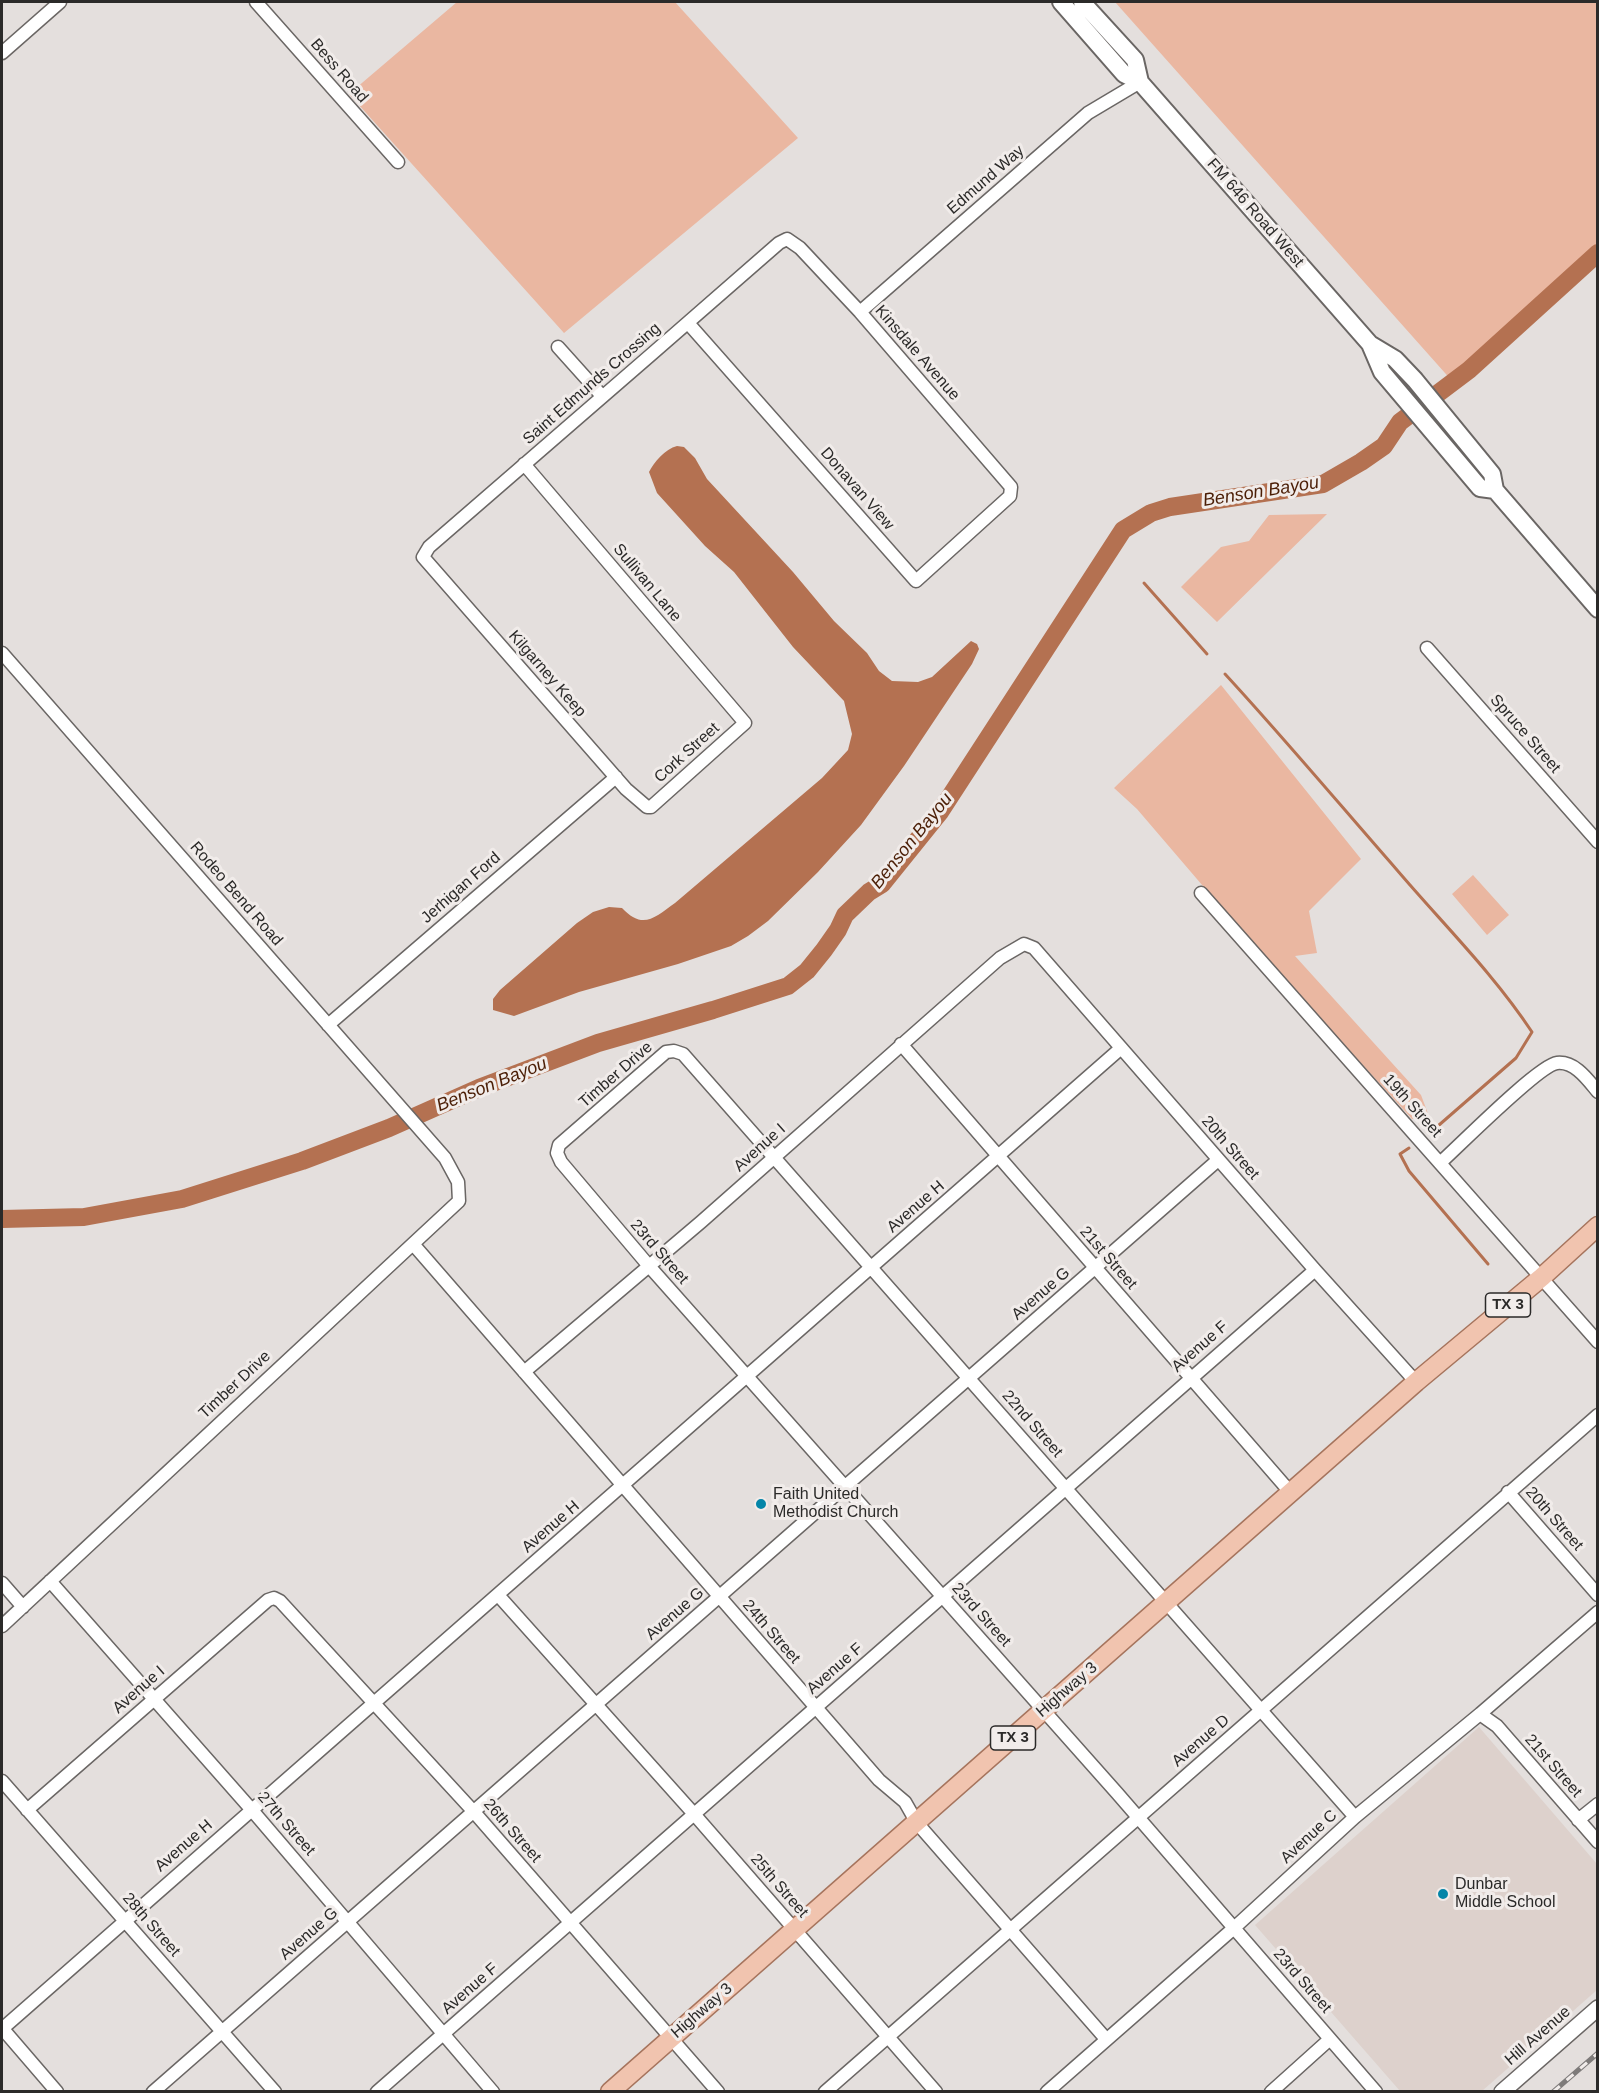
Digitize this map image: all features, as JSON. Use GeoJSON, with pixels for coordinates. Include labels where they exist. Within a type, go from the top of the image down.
{"type":"FeatureCollection","features":[{"type":"Feature","properties":{"kind":"main road","name":"FM 646 Road West"},"geometry":{"type":"LineString","coordinates":[[1061,2],[1124,74],[1140,82],[1370,344],[1395,359],[1415,380],[1492,474],[1495,490],[1598,609]]}},
{"type":"Feature","properties":{"kind":"main road"},"geometry":{"type":"LineString","coordinates":[[1072,2],[1086,6]]}},
{"type":"Feature","properties":{"kind":"main road","name":"FM 646 Road West"},"geometry":{"type":"LineString","coordinates":[[1086,6],[1135,60],[1140,82]]}},
{"type":"Feature","properties":{"kind":"main road","name":"FM 646 Road West"},"geometry":{"type":"LineString","coordinates":[[1370,344],[1382,372],[1427,428],[1480,488],[1495,490]]}},
{"type":"Feature","properties":{"kind":"main road","name":"TX 3"},"geometry":{"type":"LineString","coordinates":[[1416,1382],[1542,1277],[1598,1226]]}},
{"type":"Feature","properties":{"kind":"main road","name":"Highway 3"},"geometry":{"type":"LineString","coordinates":[[610,2091],[1416,1382]]}},
{"type":"Feature","properties":{"kind":"street"},"geometry":{"type":"LineString","coordinates":[[2,53],[60,2]]}},
{"type":"Feature","properties":{"kind":"street","name":"Bess Road"},"geometry":{"type":"LineString","coordinates":[[256,2],[398,162]]}},
{"type":"Feature","properties":{"kind":"street","name":"Edmund Way"},"geometry":{"type":"LineString","coordinates":[[860,312],[1089,113],[1140,82]]}},
{"type":"Feature","properties":{"kind":"street","name":"Kinsdale Avenue"},"geometry":{"type":"LineString","coordinates":[[787,239],[800,248],[860,312],[1011,487],[1010,496]]}},
{"type":"Feature","properties":{"kind":"street","name":"Saint Edmunds Crossing"},"geometry":{"type":"LineString","coordinates":[[423,557],[429,547],[524,464],[779,243],[787,239]]}},
{"type":"Feature","properties":{"kind":"street","name":"Donavan View"},"geometry":{"type":"LineString","coordinates":[[688,323],[916,581],[1010,496]]}},
{"type":"Feature","properties":{"kind":"street"},"geometry":{"type":"LineString","coordinates":[[558,346],[602,396]]}},
{"type":"Feature","properties":{"kind":"street","name":"Sullivan Lane"},"geometry":{"type":"LineString","coordinates":[[524,464],[745,723]]}},
{"type":"Feature","properties":{"kind":"street","name":"Kilgarney Keep"},"geometry":{"type":"LineString","coordinates":[[423,557],[616,777],[639,801],[651,807]]}},
{"type":"Feature","properties":{"kind":"street","name":"Spruce Street"},"geometry":{"type":"LineString","coordinates":[[1427,648],[1595,834]]}},
{"type":"Feature","properties":{"kind":"street","name":"Rodeo Bend Road"},"geometry":{"type":"LineString","coordinates":[[2,653],[445,1158]]}},
{"type":"Feature","properties":{"kind":"street","name":"Cork Street"},"geometry":{"type":"LineString","coordinates":[[651,807],[745,723]]}},
{"type":"Feature","properties":{"kind":"street","name":"Jerhigan Ford"},"geometry":{"type":"LineString","coordinates":[[328,1025],[616,777]]}},
{"type":"Feature","properties":{"kind":"street","name":"19th Street"},"geometry":{"type":"LineString","coordinates":[[1201,893],[1598,1342]]}},
{"type":"Feature","properties":{"kind":"street","name":"20th Street"},"geometry":{"type":"LineString","coordinates":[[1017,948],[1024,944],[1034,948],[1120,1049],[1416,1382]]}},
{"type":"Feature","properties":{"kind":"street","name":"Avenue I"},"geometry":{"type":"LineString","coordinates":[[524,1372],[775,1157],[1000,958],[1017,948]]}},
{"type":"Feature","properties":{"kind":"street","name":"21st Street"},"geometry":{"type":"LineString","coordinates":[[902,1044],[1291,1493]]}},
{"type":"Feature","properties":{"kind":"street","name":"Avenue H"},"geometry":{"type":"LineString","coordinates":[[2,2028],[873,1268],[1120,1049]]}},
{"type":"Feature","properties":{"kind":"street","name":"Timber Drive"},"geometry":{"type":"LineString","coordinates":[[561,1162],[557,1153],[559,1145],[568,1137],[666,1052],[674,1051],[683,1054]]}},
{"type":"Feature","properties":{"kind":"street","name":"22nd Street"},"geometry":{"type":"LineString","coordinates":[[683,1054],[1355,1817]]}},
{"type":"Feature","properties":{"kind":"street"},"geometry":{"type":"LineString","coordinates":[[1440,1163],[1534,1076],[1557,1063],[1570,1065],[1598,1092]]}},
{"type":"Feature","properties":{"kind":"street","name":"Timber Drive"},"geometry":{"type":"LineString","coordinates":[[2,1626],[459,1202],[458,1182],[445,1158]]}},
{"type":"Feature","properties":{"kind":"street","name":"Avenue G"},"geometry":{"type":"LineString","coordinates":[[153,2091],[1218,1160]]}},
{"type":"Feature","properties":{"kind":"street","name":"23rd Street"},"geometry":{"type":"LineString","coordinates":[[561,1162],[747,1378],[1044,1711],[1376,2091]]}},
{"type":"Feature","properties":{"kind":"street","name":"24th Street"},"geometry":{"type":"LineString","coordinates":[[413,1244],[879,1780],[905,1803],[917,1822],[1106,2039]]}},
{"type":"Feature","properties":{"kind":"street","name":"Avenue F"},"geometry":{"type":"LineString","coordinates":[[377,2091],[816,1708],[1190,1377],[1315,1270]]}},
{"type":"Feature","properties":{"kind":"street","name":"Avenue D"},"geometry":{"type":"LineString","coordinates":[[825,2091],[1598,1414]]}},
{"type":"Feature","properties":{"kind":"street","name":"20th Street"},"geometry":{"type":"LineString","coordinates":[[1508,1492],[1598,1595]]}},
{"type":"Feature","properties":{"kind":"street","name":"27th Street"},"geometry":{"type":"LineString","coordinates":[[50,1581],[252,1809],[493,2091]]}},
{"type":"Feature","properties":{"kind":"street"},"geometry":{"type":"LineString","coordinates":[[2,1583],[23,1607]]}},
{"type":"Feature","properties":{"kind":"street","name":"25th Street"},"geometry":{"type":"LineString","coordinates":[[498,1595],[694,1814],[936,2091]]}},
{"type":"Feature","properties":{"kind":"street","name":"Avenue I"},"geometry":{"type":"LineString","coordinates":[[27,1810],[268,1600],[274,1598]]}},
{"type":"Feature","properties":{"kind":"street","name":"26th Street"},"geometry":{"type":"LineString","coordinates":[[274,1598],[280,1601],[474,1812],[718,2091]]}},
{"type":"Feature","properties":{"kind":"street","name":"Avenue C"},"geometry":{"type":"LineString","coordinates":[[1047,2091],[1234,1928],[1355,1817],[1480,1714],[1598,1612]]}},
{"type":"Feature","properties":{"kind":"street","name":"21st Street"},"geometry":{"type":"LineString","coordinates":[[1480,1714],[1497,1726],[1598,1842]]}},
{"type":"Feature","properties":{"kind":"street","name":"28th Street"},"geometry":{"type":"LineString","coordinates":[[2,1780],[275,2091]]}},
{"type":"Feature","properties":{"kind":"street"},"geometry":{"type":"LineString","coordinates":[[1578,1820],[1598,1804]]}},
{"type":"Feature","properties":{"kind":"street","name":"Hill Avenue"},"geometry":{"type":"LineString","coordinates":[[1502,2091],[1598,2008]]}},
{"type":"Feature","properties":{"kind":"street"},"geometry":{"type":"LineString","coordinates":[[2,2028],[57,2091]]}},
{"type":"Feature","properties":{"kind":"street"},"geometry":{"type":"LineString","coordinates":[[1271,2091],[1330,2039]]}},
{"type":"Feature","properties":{"kind":"shaded area"},"geometry":{"type":"Polygon","coordinates":[[[457,2],[675,2],[798,138],[564,333],[349,94],[457,2]]]}},
{"type":"Feature","properties":{"kind":"shaded area"},"geometry":{"type":"Polygon","coordinates":[[[1115,2],[1597,2],[1597,251],[1453,382],[1115,2]]]}},
{"type":"Feature","properties":{"kind":"shaded area"},"geometry":{"type":"Polygon","coordinates":[[[677,446],[684,447],[695,458],[707,479],[793,572],[834,621],[867,653],[879,671],[892,681],[918,682],[932,677],[971,641],[977,644],[979,649],[972,664],[904,766],[861,825],[818,872],[768,921],[748,936],[731,946],[678,964],[579,992],[514,1016],[493,1010],[493,999],[500,990],[577,923],[593,912],[609,907],[622,908],[629,915],[642,920],[655,917],[675,903],[822,778],[848,750],[852,734],[844,701],[793,647],[734,572],[705,546],[657,493],[649,472],[660,456],[677,446]]]}},
{"type":"Feature","properties":{"kind":"shaded area"},"geometry":{"type":"Polygon","coordinates":[[[1327,514],[1217,622],[1181,587],[1221,547],[1249,541],[1269,515],[1327,514]]]}},
{"type":"Feature","properties":{"kind":"shaded area"},"geometry":{"type":"Polygon","coordinates":[[[1221,685],[1361,859],[1309,911],[1317,953],[1295,956],[1421,1095],[1430,1119],[1412,1119],[1256,948],[1137,809],[1114,788],[1221,685]]]}},
{"type":"Feature","properties":{"kind":"shaded area"},"geometry":{"type":"Polygon","coordinates":[[[1473,875],[1509,915],[1487,935],[1452,894],[1473,875]]]}},
{"type":"Feature","properties":{"kind":"shaded area","name":"Dunbar Middle School"},"geometry":{"type":"Polygon","coordinates":[[[1479,1727],[1597,1864],[1597,1990],[1482,2091],[1400,2091],[1255,1925],[1479,1727]]]}},
{"type":"Feature","properties":{"kind":"waterway","name":"Benson Bayou"},"geometry":{"type":"LineString","coordinates":[[2,1219],[84,1217],[182,1199],[302,1161],[389,1128],[479,1088],[598,1043],[788,986],[807,971],[838,930],[845,915],[869,892],[882,884],[940,812],[1123,530],[1151,513],[1170,507],[1323,484],[1361,462],[1384,446],[1400,422],[1469,370],[1598,253]]}},
{"type":"Feature","properties":{"kind":"waterway","name":"Benson Bayou"},"geometry":{"type":"LineString","coordinates":[[1100,563],[1104,564]]}},
{"type":"Feature","properties":{"kind":"waterway"},"geometry":{"type":"LineString","coordinates":[[1144,583],[1207,654]]}},
{"type":"Feature","properties":{"kind":"waterway"},"geometry":{"type":"LineString","coordinates":[[1225,674],[1484,969],[1532,1032],[1516,1058],[1431,1132]]}},
{"type":"Feature","properties":{"kind":"waterway"},"geometry":{"type":"LineString","coordinates":[[1409,1148],[1400,1154],[1409,1171],[1488,1264]]}},
{"type":"Feature","properties":{"kind":"railway"},"geometry":{"type":"LineString","coordinates":[[1553,2092],[1598,2053]]}},
{"type":"Feature","properties":{"kind":"place","name":"Faith United Methodist Church"},"geometry":{"type":"Point","coordinates":[761,1504]}},
{"type":"Feature","properties":{"kind":"place","name":"Dunbar Middle School"},"geometry":{"type":"Point","coordinates":[1443,1894]}}]}
